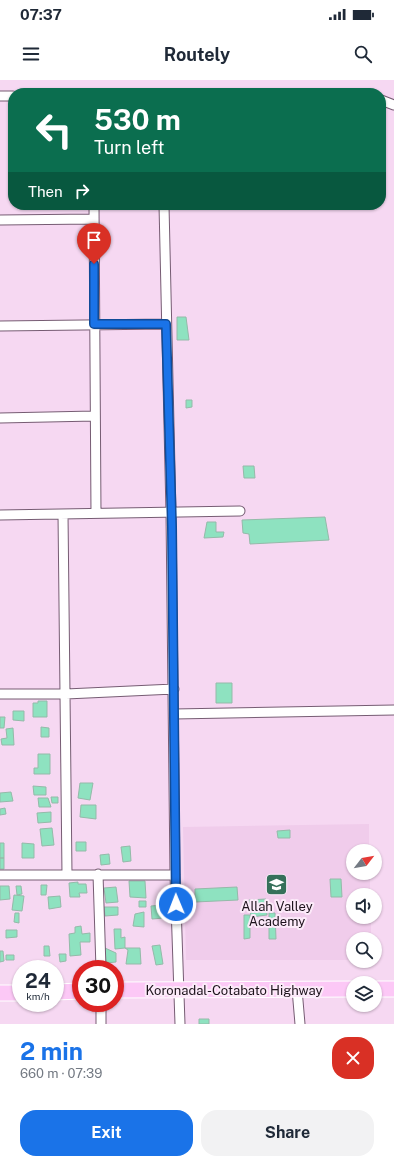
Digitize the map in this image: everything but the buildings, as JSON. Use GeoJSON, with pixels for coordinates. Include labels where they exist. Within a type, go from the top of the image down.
{"type":"FeatureCollection","features":[{"type":"Feature","properties":{"kind":"highway","name":"Koronadal-Cotabato Highway"},"geometry":{"type":"LineString","coordinates":[[124,990],[346,989]]}},
{"type":"Feature","properties":{"kind":"highway"},"geometry":{"type":"LineString","coordinates":[[382,989],[394,989]]}},
{"type":"Feature","properties":{"kind":"highway"},"geometry":{"type":"LineString","coordinates":[[0,993],[12,993]]}},
{"type":"Feature","properties":{"kind":"street"},"geometry":{"type":"LineString","coordinates":[[94,210],[96,513]]}},
{"type":"Feature","properties":{"kind":"street"},"geometry":{"type":"LineString","coordinates":[[164,210],[171,513],[178,990],[180,1024]]}},
{"type":"Feature","properties":{"kind":"street"},"geometry":{"type":"LineString","coordinates":[[0,220],[94,219]]}},
{"type":"Feature","properties":{"kind":"street"},"geometry":{"type":"LineString","coordinates":[[0,326],[166,324]]}},
{"type":"Feature","properties":{"kind":"street"},"geometry":{"type":"LineString","coordinates":[[0,418],[95,416]]}},
{"type":"Feature","properties":{"kind":"street"},"geometry":{"type":"LineString","coordinates":[[0,515],[240,511]]}},
{"type":"Feature","properties":{"kind":"street"},"geometry":{"type":"LineString","coordinates":[[64,514],[67,874]]}},
{"type":"Feature","properties":{"kind":"street"},"geometry":{"type":"LineString","coordinates":[[0,694],[66,694],[174,689]]}},
{"type":"Feature","properties":{"kind":"street"},"geometry":{"type":"LineString","coordinates":[[174,714],[394,710]]}},
{"type":"Feature","properties":{"kind":"street"},"geometry":{"type":"LineString","coordinates":[[98,874],[101,960]]}},
{"type":"Feature","properties":{"kind":"street"},"geometry":{"type":"LineString","coordinates":[[0,875],[176,875]]}},
{"type":"Feature","properties":{"kind":"street"},"geometry":{"type":"LineString","coordinates":[[297,989],[300,1024]]}},
{"type":"Feature","properties":{"kind":"street"},"geometry":{"type":"LineString","coordinates":[[101,1012],[101,1024]]}},
{"type":"Feature","properties":{"kind":"shaded area","name":"Allah Valley Academy"},"geometry":{"type":"Polygon","coordinates":[[[369,824],[369,844],[346,844],[346,880],[370,880],[370,888],[346,888],[346,924],[371,924],[371,932],[346,932],[346,960],[186,960],[183,827],[369,824]]]}},
{"type":"Feature","properties":{"kind":"place","name":"Allah Valley Academy"},"geometry":{"type":"Point","coordinates":[277,884]}},
{"type":"Feature","properties":{"kind":"route"},"geometry":{"type":"LineString","coordinates":[[94,264],[94,324],[166,324],[172,527],[176,904]]}}]}
